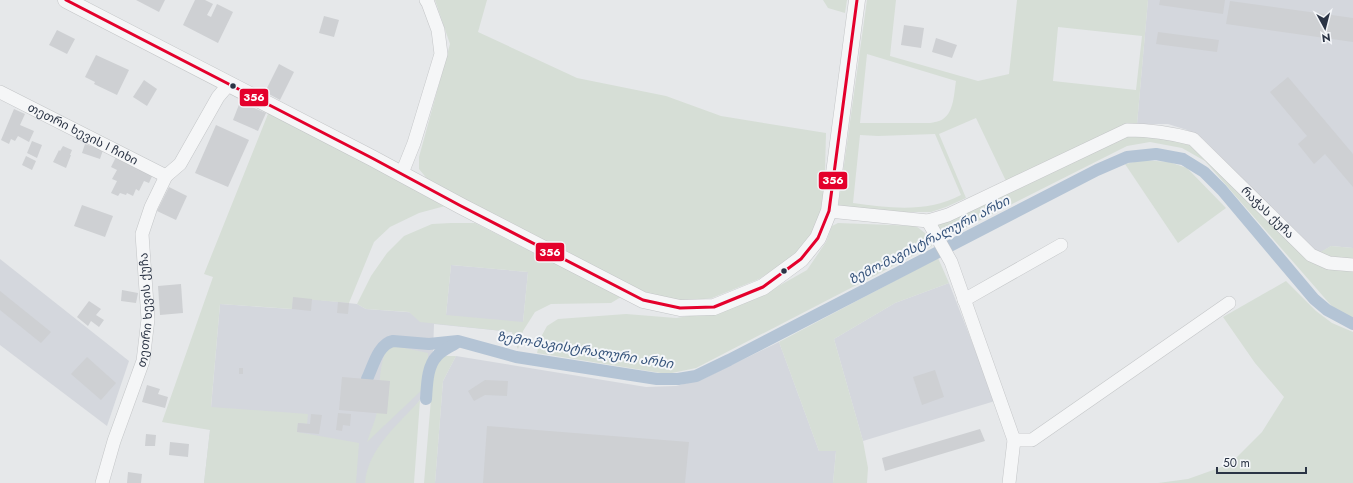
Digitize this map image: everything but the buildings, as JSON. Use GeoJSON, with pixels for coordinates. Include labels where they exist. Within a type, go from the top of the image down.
{"type":"FeatureCollection","features":[{"type":"Feature","properties":{"kind":"street"},"geometry":{"type":"LineString","coordinates":[[66,0],[402,173],[461,206],[643,300],[680,308],[714,307],[763,287],[801,259],[818,238],[829,211],[857,0]]}},
{"type":"Feature","properties":{"kind":"street"},"geometry":{"type":"LineString","coordinates":[[402,173],[414,143],[441,54],[438,30],[426,0]]}},
{"type":"Feature","properties":{"kind":"street","name":"თეთრი ხევის ქუჩა"},"geometry":{"type":"LineString","coordinates":[[102,483],[114,441],[143,361],[148,319],[142,234],[151,207],[166,176],[180,164],[218,97],[229,84]]}},
{"type":"Feature","properties":{"kind":"street","name":"თეთრი ხევის I ჩიხი"},"geometry":{"type":"LineString","coordinates":[[0,92],[166,176]]}},
{"type":"Feature","properties":{"kind":"street","name":"რაჭას ქუჩა"},"geometry":{"type":"LineString","coordinates":[[928,221],[948,215],[1127,130],[1159,131],[1193,139],[1311,255],[1329,263],[1353,265]]}},
{"type":"Feature","properties":{"kind":"street"},"geometry":{"type":"LineString","coordinates":[[829,211],[928,221],[951,262],[1014,440],[1009,483]]}},
{"type":"Feature","properties":{"kind":"street"},"geometry":{"type":"LineString","coordinates":[[964,300],[1061,245]]}},
{"type":"Feature","properties":{"kind":"street"},"geometry":{"type":"LineString","coordinates":[[1014,440],[1032,440],[1229,303]]}},
{"type":"Feature","properties":{"kind":"shaded area"},"geometry":{"type":"Polygon","coordinates":[[[435,0],[487,0],[478,32],[577,78],[666,96],[721,116],[826,133],[824,210],[811,237],[796,255],[759,279],[712,298],[678,302],[648,295],[428,180],[419,169],[419,157],[450,44],[435,0]]]}},
{"type":"Feature","properties":{"kind":"shaded area"},"geometry":{"type":"Polygon","coordinates":[[[823,0],[847,0],[845,13],[828,8],[823,0]]]}},
{"type":"Feature","properties":{"kind":"shaded area"},"geometry":{"type":"Polygon","coordinates":[[[867,0],[896,0],[890,56],[978,81],[1009,74],[1017,0],[1148,0],[1137,124],[1006,181],[976,118],[939,134],[966,198],[931,212],[893,212],[838,208],[867,0]],[[1058,27],[1053,81],[1136,90],[1142,36],[1058,27]],[[867,54],[860,123],[930,123],[940,121],[947,116],[951,107],[956,81],[867,54]],[[935,134],[878,136],[860,135],[853,203],[908,208],[922,207],[948,201],[961,195],[935,134]]]}},
{"type":"Feature","properties":{"kind":"shaded area"},"geometry":{"type":"Polygon","coordinates":[[[1148,0],[1353,0],[1353,248],[1331,246],[1318,254],[1203,139],[1187,130],[1168,124],[1137,124],[1148,0]]]}},
{"type":"Feature","properties":{"kind":"shaded area"},"geometry":{"type":"Polygon","coordinates":[[[270,109],[445,206],[419,213],[390,227],[374,242],[349,303],[293,298],[292,309],[220,304],[211,407],[308,414],[307,424],[298,423],[297,432],[359,443],[356,483],[204,483],[210,430],[162,422],[213,277],[204,274],[270,109]]]}},
{"type":"Feature","properties":{"kind":"shaded area"},"geometry":{"type":"Polygon","coordinates":[[[1128,135],[1157,135],[1194,146],[1308,259],[1331,246],[1353,248],[1353,320],[1336,311],[1205,161],[1182,148],[1150,142],[1127,146],[945,238],[938,226],[940,220],[1128,135]]]}},
{"type":"Feature","properties":{"kind":"shaded area"},"geometry":{"type":"Polygon","coordinates":[[[1143,160],[1169,162],[1187,168],[1226,208],[1178,243],[1125,164],[1143,160]]]}},
{"type":"Feature","properties":{"kind":"shaded area"},"geometry":{"type":"Polygon","coordinates":[[[475,223],[621,297],[611,303],[551,304],[535,312],[523,331],[518,349],[512,332],[420,322],[409,312],[366,309],[357,304],[371,276],[387,253],[404,236],[432,224],[475,223]],[[451,265],[446,315],[523,322],[528,272],[451,265]]]}},
{"type":"Feature","properties":{"kind":"shaded area"},"geometry":{"type":"Polygon","coordinates":[[[838,223],[916,226],[925,233],[932,246],[696,368],[667,374],[537,353],[541,337],[547,326],[558,319],[626,314],[676,318],[715,312],[756,299],[807,270],[826,242],[832,226],[838,223]]]}},
{"type":"Feature","properties":{"kind":"shaded area"},"geometry":{"type":"Polygon","coordinates":[[[938,258],[949,283],[895,303],[834,339],[863,441],[868,468],[867,483],[833,483],[836,451],[819,451],[779,342],[938,258]]]}},
{"type":"Feature","properties":{"kind":"shaded area"},"geometry":{"type":"Polygon","coordinates":[[[0,259],[129,361],[107,426],[0,345],[0,259]]]}},
{"type":"Feature","properties":{"kind":"shaded area"},"geometry":{"type":"Polygon","coordinates":[[[451,265],[528,272],[523,322],[518,349],[512,332],[434,324],[433,351],[424,368],[420,400],[374,459],[368,483],[204,483],[210,430],[220,304],[291,309],[293,297],[357,304],[366,309],[446,315],[451,265]]]}},
{"type":"Feature","properties":{"kind":"shaded area"},"geometry":{"type":"Polygon","coordinates":[[[1286,281],[1316,311],[1332,323],[1353,332],[1353,483],[1158,483],[1188,479],[1230,464],[1262,432],[1284,397],[1255,363],[1223,317],[1286,281]]]}},
{"type":"Feature","properties":{"kind":"shaded area"},"geometry":{"type":"Polygon","coordinates":[[[949,283],[995,401],[863,441],[834,339],[895,303],[949,283]]]}},
{"type":"Feature","properties":{"kind":"shaded area"},"geometry":{"type":"Polygon","coordinates":[[[779,342],[819,451],[836,451],[833,483],[435,483],[443,381],[456,356],[646,387],[676,386],[703,379],[779,342]]]}},
{"type":"Feature","properties":{"kind":"shaded area"},"geometry":{"type":"Polygon","coordinates":[[[395,346],[428,353],[428,360],[424,368],[423,389],[367,442],[377,412],[382,361],[388,348],[395,346]]]}},
{"type":"Feature","properties":{"kind":"shaded area"},"geometry":{"type":"Polygon","coordinates":[[[445,356],[456,356],[443,381],[435,483],[424,483],[435,365],[445,356]]]}},
{"type":"Feature","properties":{"kind":"shaded area"},"geometry":{"type":"Polygon","coordinates":[[[420,400],[414,483],[365,483],[367,470],[378,448],[385,438],[420,400]]]}},
{"type":"Feature","properties":{"kind":"waterway","name":"ზემო-მაგისტრალური არხი"},"geometry":{"type":"LineString","coordinates":[[367,379],[380,351],[388,343],[393,341],[429,344],[458,341],[516,357],[657,379],[678,379],[696,376],[1097,170],[1127,157],[1156,154],[1183,159],[1204,172],[1222,190],[1314,299],[1327,310],[1353,324]]}},
{"type":"Feature","properties":{"kind":"waterway","name":"ზემო-მაგისტრალური არხი"},"geometry":{"type":"LineString","coordinates":[[426,399],[428,376],[431,365],[441,352],[456,343]]}},
{"type":"Feature","properties":{"kind":"transit line","name":"356"},"geometry":{"type":"LineString","coordinates":[[66,0],[643,300],[680,308],[714,307],[763,287],[801,259],[818,238],[829,211],[857,0]]}}]}
